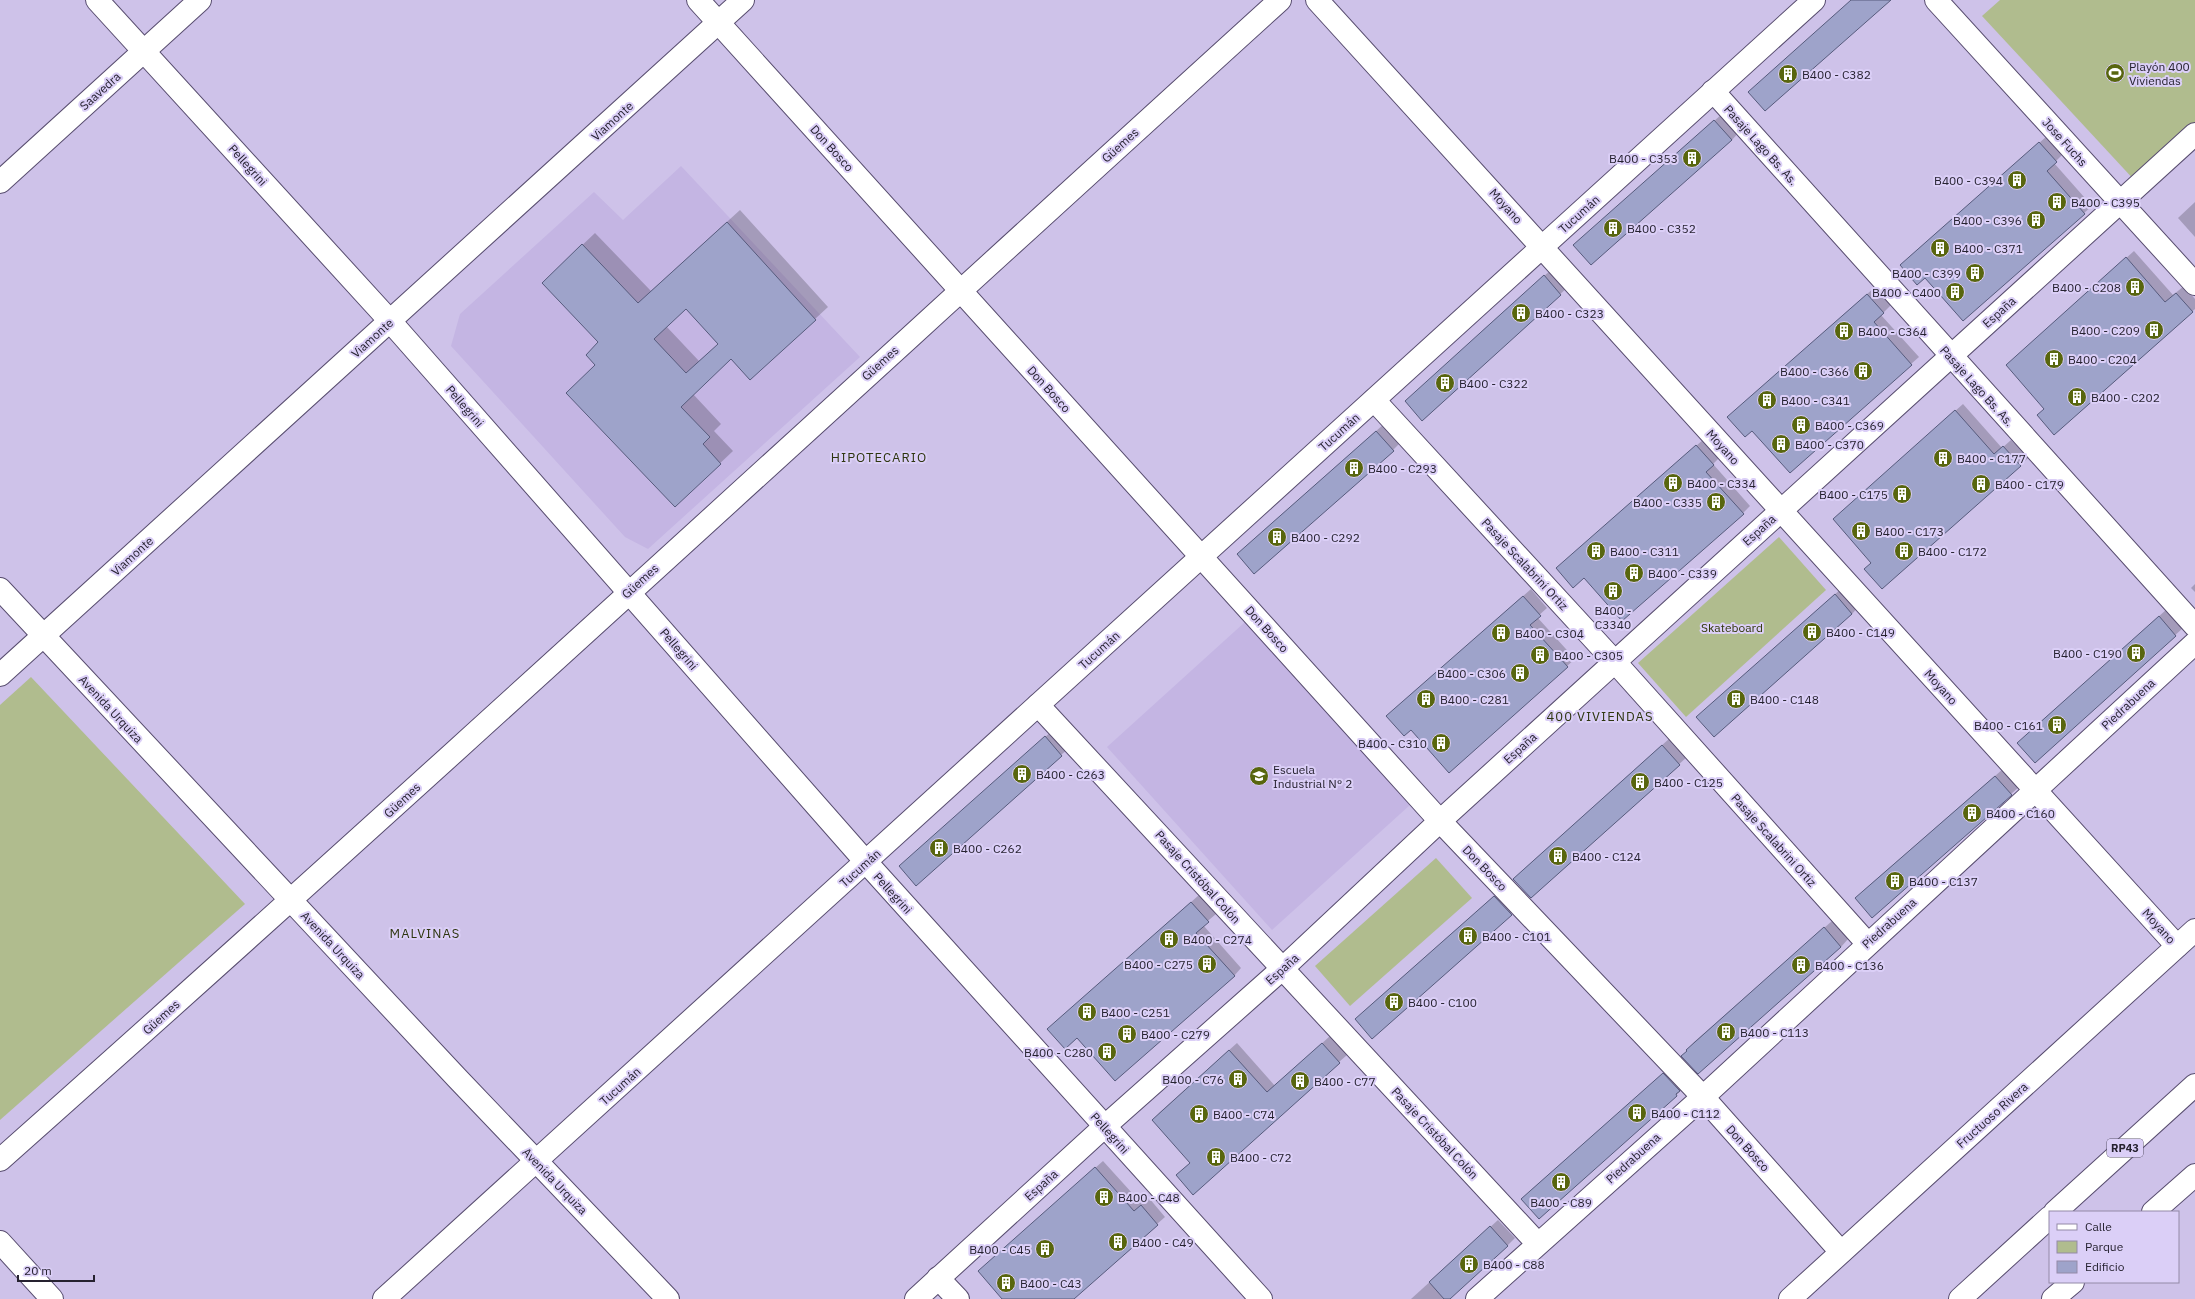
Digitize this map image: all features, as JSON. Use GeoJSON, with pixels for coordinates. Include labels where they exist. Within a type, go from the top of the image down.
{"type":"FeatureCollection","features":[{"type":"Feature","properties":{"kind":"street","name":"Pellegrini"},"geometry":{"type":"LineString","coordinates":[[97,0],[390,321],[866,862],[1260,1299]]}},
{"type":"Feature","properties":{"kind":"street","name":"Saavedra"},"geometry":{"type":"LineString","coordinates":[[0,182],[200,0]]}},
{"type":"Feature","properties":{"kind":"street","name":"Don Bosco"},"geometry":{"type":"LineString","coordinates":[[698,0],[1440,821],[1703,1097],[1841,1252]]}},
{"type":"Feature","properties":{"kind":"street","name":"Viamonte"},"geometry":{"type":"LineString","coordinates":[[0,675],[743,0]]}},
{"type":"Feature","properties":{"kind":"street","name":"Güemes"},"geometry":{"type":"LineString","coordinates":[[0,1160],[291,901],[629,591],[1280,0]]}},
{"type":"Feature","properties":{"kind":"street","name":"Moyano"},"geometry":{"type":"LineString","coordinates":[[1317,0],[2177,946]]}},
{"type":"Feature","properties":{"kind":"street","name":"Tucumán"},"geometry":{"type":"LineString","coordinates":[[384,1299],[537,1162],[1814,0]]}},
{"type":"Feature","properties":{"kind":"street","name":"Jose Fuchs"},"geometry":{"type":"LineString","coordinates":[[1936,0],[2195,284]]}},
{"type":"Feature","properties":{"kind":"street","name":"Pasaje Lago Bs. As."},"geometry":{"type":"LineString","coordinates":[[1713,91],[1950,356],[2195,626]]}},
{"type":"Feature","properties":{"kind":"street","name":"España"},"geometry":{"type":"LineString","coordinates":[[916,1299],[1104,1127],[1282,969],[1440,821],[2195,134]]}},
{"type":"Feature","properties":{"kind":"street","name":"Pasaje Scalabrini Ortiz"},"geometry":{"type":"LineString","coordinates":[[1374,400],[1615,662],[1867,943]]}},
{"type":"Feature","properties":{"kind":"street","name":"Avenida Urquiza"},"geometry":{"type":"LineString","coordinates":[[0,589],[291,901],[668,1299]]}},
{"type":"Feature","properties":{"kind":"street","name":"Piedrabuena"},"geometry":{"type":"LineString","coordinates":[[1476,1299],[1703,1097],[1867,943],[2195,643]]}},
{"type":"Feature","properties":{"kind":"street","name":"Pasaje Cristóbal Colón"},"geometry":{"type":"LineString","coordinates":[[1038,705],[1122,793],[1282,969],[1538,1243]]}},
{"type":"Feature","properties":{"kind":"street","name":"Fructuoso Rivera"},"geometry":{"type":"LineString","coordinates":[[1790,1299],[2195,930]]}},
{"type":"Feature","properties":{"kind":"street","name":"RP43"},"geometry":{"type":"LineString","coordinates":[[2056,1211],[2195,1085]]}},
{"type":"Feature","properties":{"kind":"street"},"geometry":{"type":"LineString","coordinates":[[2153,1211],[2195,1175]]}},
{"type":"Feature","properties":{"kind":"street"},"geometry":{"type":"LineString","coordinates":[[1960,1299],[2049,1218]]}},
{"type":"Feature","properties":{"kind":"street"},"geometry":{"type":"LineString","coordinates":[[0,1242],[52,1299]]}},
{"type":"Feature","properties":{"kind":"street"},"geometry":{"type":"LineString","coordinates":[[938,1278],[958,1299]]}},
{"type":"Feature","properties":{"kind":"street"},"geometry":{"type":"LineString","coordinates":[[2054,1299],[2072,1283]]}},
{"type":"Feature","properties":{"kind":"shaded area"},"geometry":{"type":"Polygon","coordinates":[[[681,166],[860,357],[648,549],[625,537],[451,346],[460,314],[594,192],[623,220],[681,166]]]}},
{"type":"Feature","properties":{"kind":"shaded area","name":"Escuela Industrial N° 2"},"geometry":{"type":"Polygon","coordinates":[[[1245,622],[1410,805],[1272,930],[1107,747],[1245,622]]]}},
{"type":"Feature","properties":{"kind":"green space","name":"Playón 400 Viviendas"},"geometry":{"type":"Polygon","coordinates":[[[2000,0],[2195,0],[2195,130],[2137,183],[1982,16],[2000,0]]]}},
{"type":"Feature","properties":{"kind":"green space","name":"Skateboard"},"geometry":{"type":"Polygon","coordinates":[[[1779,537],[1826,590],[1686,717],[1638,663],[1779,537]]]}},
{"type":"Feature","properties":{"kind":"green space"},"geometry":{"type":"Polygon","coordinates":[[[31,677],[245,904],[0,1120],[0,705],[31,677]]]}},
{"type":"Feature","properties":{"kind":"green space"},"geometry":{"type":"Polygon","coordinates":[[[1436,858],[1472,898],[1350,1006],[1315,966],[1436,858]]]}},
{"type":"Feature","properties":{"kind":"building"},"geometry":{"type":"Polygon","coordinates":[[[1851,0],[1891,0],[1765,111],[1748,92],[1851,0]]]}},
{"type":"Feature","properties":{"kind":"building"},"geometry":{"type":"Polygon","coordinates":[[[1714,120],[1732,140],[1591,265],[1573,245],[1714,120]]]}},
{"type":"Feature","properties":{"kind":"building"},"geometry":{"type":"Polygon","coordinates":[[[2039,142],[2057,162],[2047,171],[2085,214],[1963,321],[1925,278],[1917,285],[1900,265],[2039,142]]]}},
{"type":"Feature","properties":{"kind":"building"},"geometry":{"type":"Polygon","coordinates":[[[727,222],[816,320],[750,380],[731,359],[681,407],[710,437],[703,444],[721,464],[675,507],[566,393],[595,365],[586,355],[598,342],[542,283],[582,244],[638,303],[727,222]],[[686,309],[654,339],[686,373],[718,344],[686,309]]]}},
{"type":"Feature","properties":{"kind":"building"},"geometry":{"type":"Polygon","coordinates":[[[2126,257],[2165,302],[2176,293],[2193,312],[2054,435],[2037,415],[2044,409],[2006,365],[2126,257]]]}},
{"type":"Feature","properties":{"kind":"building"},"geometry":{"type":"Polygon","coordinates":[[[1544,275],[1561,295],[1422,421],[1405,401],[1544,275]]]}},
{"type":"Feature","properties":{"kind":"building"},"geometry":{"type":"Polygon","coordinates":[[[1867,294],[1884,313],[1874,322],[1912,365],[1790,473],[1752,431],[1745,437],[1727,417],[1867,294]]]}},
{"type":"Feature","properties":{"kind":"building"},"geometry":{"type":"Polygon","coordinates":[[[1955,410],[1994,454],[2003,446],[2021,466],[1882,589],[1864,569],[1871,563],[1833,519],[1955,410]]]}},
{"type":"Feature","properties":{"kind":"building"},"geometry":{"type":"Polygon","coordinates":[[[1376,431],[1394,451],[1254,574],[1237,554],[1376,431]]]}},
{"type":"Feature","properties":{"kind":"building"},"geometry":{"type":"Polygon","coordinates":[[[1696,445],[1714,465],[1706,472],[1744,514],[1622,621],[1584,578],[1573,588],[1556,568],[1696,445]]]}},
{"type":"Feature","properties":{"kind":"building"},"geometry":{"type":"Polygon","coordinates":[[[1835,594],[1852,614],[1714,737],[1696,717],[1835,594]]]}},
{"type":"Feature","properties":{"kind":"building"},"geometry":{"type":"Polygon","coordinates":[[[1523,596],[1541,616],[1530,625],[1568,667],[1449,773],[1411,730],[1404,736],[1386,716],[1523,596]]]}},
{"type":"Feature","properties":{"kind":"building"},"geometry":{"type":"Polygon","coordinates":[[[2159,616],[2176,636],[2035,763],[2017,743],[2159,616]]]}},
{"type":"Feature","properties":{"kind":"building"},"geometry":{"type":"Polygon","coordinates":[[[1045,736],[1062,756],[916,886],[899,866],[1045,736]]]}},
{"type":"Feature","properties":{"kind":"building"},"geometry":{"type":"Polygon","coordinates":[[[1662,745],[1680,765],[1531,898],[1513,879],[1662,745]]]}},
{"type":"Feature","properties":{"kind":"building"},"geometry":{"type":"Polygon","coordinates":[[[1995,776],[2012,795],[1872,918],[1855,898],[1995,776]]]}},
{"type":"Feature","properties":{"kind":"building"},"geometry":{"type":"Polygon","coordinates":[[[1494,896],[1512,915],[1372,1039],[1355,1019],[1494,896]]]}},
{"type":"Feature","properties":{"kind":"building"},"geometry":{"type":"Polygon","coordinates":[[[1191,902],[1209,922],[1196,933],[1235,976],[1115,1081],[1077,1038],[1065,1049],[1047,1029],[1191,902]]]}},
{"type":"Feature","properties":{"kind":"building"},"geometry":{"type":"Polygon","coordinates":[[[1824,927],[1841,947],[1698,1074],[1681,1056],[1687,1051],[1686,1050],[1824,927]]]}},
{"type":"Feature","properties":{"kind":"building"},"geometry":{"type":"Polygon","coordinates":[[[1322,1043],[1340,1063],[1193,1195],[1176,1175],[1190,1163],[1152,1120],[1229,1050],[1267,1092],[1322,1043]]]}},
{"type":"Feature","properties":{"kind":"building"},"geometry":{"type":"Polygon","coordinates":[[[1663,1073],[1680,1091],[1676,1094],[1677,1096],[1539,1219],[1521,1199],[1663,1073]]]}},
{"type":"Feature","properties":{"kind":"building"},"geometry":{"type":"Polygon","coordinates":[[[1095,1167],[1134,1211],[1141,1205],[1158,1225],[1074,1299],[1002,1299],[978,1271],[1095,1167]]]}},
{"type":"Feature","properties":{"kind":"building","name":"B400 - C88"},"geometry":{"type":"Polygon","coordinates":[[[1490,1226],[1508,1246],[1450,1299],[1444,1299],[1429,1282],[1490,1226]]]}},
{"type":"Feature","properties":{"kind":"place","name":"Playón 400 Viviendas"},"geometry":{"type":"Point","coordinates":[2115,73]}},
{"type":"Feature","properties":{"kind":"place","name":"B400 - C382"},"geometry":{"type":"Point","coordinates":[1788,74]}},
{"type":"Feature","properties":{"kind":"place","name":"B400 - C353"},"geometry":{"type":"Point","coordinates":[1692,158]}},
{"type":"Feature","properties":{"kind":"place","name":"B400 - C394"},"geometry":{"type":"Point","coordinates":[2017,180]}},
{"type":"Feature","properties":{"kind":"place","name":"B400 - C395"},"geometry":{"type":"Point","coordinates":[2057,202]}},
{"type":"Feature","properties":{"kind":"place","name":"B400 - C396"},"geometry":{"type":"Point","coordinates":[2036,220]}},
{"type":"Feature","properties":{"kind":"place","name":"B400 - C352"},"geometry":{"type":"Point","coordinates":[1613,228]}},
{"type":"Feature","properties":{"kind":"place","name":"B400 - C371"},"geometry":{"type":"Point","coordinates":[1940,248]}},
{"type":"Feature","properties":{"kind":"place","name":"B400 - C399"},"geometry":{"type":"Point","coordinates":[1975,273]}},
{"type":"Feature","properties":{"kind":"place","name":"B400 - C208"},"geometry":{"type":"Point","coordinates":[2135,287]}},
{"type":"Feature","properties":{"kind":"place","name":"B400 - C400"},"geometry":{"type":"Point","coordinates":[1955,292]}},
{"type":"Feature","properties":{"kind":"place","name":"B400 - C323"},"geometry":{"type":"Point","coordinates":[1521,313]}},
{"type":"Feature","properties":{"kind":"place","name":"B400 - C209"},"geometry":{"type":"Point","coordinates":[2154,330]}},
{"type":"Feature","properties":{"kind":"place","name":"B400 - C364"},"geometry":{"type":"Point","coordinates":[1844,331]}},
{"type":"Feature","properties":{"kind":"place","name":"B400 - C204"},"geometry":{"type":"Point","coordinates":[2054,359]}},
{"type":"Feature","properties":{"kind":"place","name":"B400 - C366"},"geometry":{"type":"Point","coordinates":[1863,371]}},
{"type":"Feature","properties":{"kind":"place","name":"B400 - C322"},"geometry":{"type":"Point","coordinates":[1445,383]}},
{"type":"Feature","properties":{"kind":"place","name":"B400 - C202"},"geometry":{"type":"Point","coordinates":[2077,397]}},
{"type":"Feature","properties":{"kind":"place","name":"B400 - C341"},"geometry":{"type":"Point","coordinates":[1767,400]}},
{"type":"Feature","properties":{"kind":"place","name":"B400 - C369"},"geometry":{"type":"Point","coordinates":[1801,425]}},
{"type":"Feature","properties":{"kind":"place","name":"B400 - C370"},"geometry":{"type":"Point","coordinates":[1781,444]}},
{"type":"Feature","properties":{"kind":"place","name":"B400 - C177"},"geometry":{"type":"Point","coordinates":[1943,458]}},
{"type":"Feature","properties":{"kind":"place","name":"B400 - C293"},"geometry":{"type":"Point","coordinates":[1354,468]}},
{"type":"Feature","properties":{"kind":"place","name":"B400 - C334"},"geometry":{"type":"Point","coordinates":[1673,483]}},
{"type":"Feature","properties":{"kind":"place","name":"B400 - C179"},"geometry":{"type":"Point","coordinates":[1981,484]}},
{"type":"Feature","properties":{"kind":"place","name":"B400 - C175"},"geometry":{"type":"Point","coordinates":[1902,494]}},
{"type":"Feature","properties":{"kind":"place","name":"B400 - C335"},"geometry":{"type":"Point","coordinates":[1716,502]}},
{"type":"Feature","properties":{"kind":"place","name":"B400 - C173"},"geometry":{"type":"Point","coordinates":[1861,531]}},
{"type":"Feature","properties":{"kind":"place","name":"B400 - C292"},"geometry":{"type":"Point","coordinates":[1277,537]}},
{"type":"Feature","properties":{"kind":"place","name":"B400 - C311"},"geometry":{"type":"Point","coordinates":[1596,551]}},
{"type":"Feature","properties":{"kind":"place","name":"B400 - C172"},"geometry":{"type":"Point","coordinates":[1904,551]}},
{"type":"Feature","properties":{"kind":"place","name":"B400 - C339"},"geometry":{"type":"Point","coordinates":[1634,573]}},
{"type":"Feature","properties":{"kind":"place","name":"B400 - C3340"},"geometry":{"type":"Point","coordinates":[1613,591]}},
{"type":"Feature","properties":{"kind":"place","name":"B400 - C149"},"geometry":{"type":"Point","coordinates":[1812,632]}},
{"type":"Feature","properties":{"kind":"place","name":"B400 - C304"},"geometry":{"type":"Point","coordinates":[1501,633]}},
{"type":"Feature","properties":{"kind":"place","name":"B400 - C190"},"geometry":{"type":"Point","coordinates":[2136,653]}},
{"type":"Feature","properties":{"kind":"place","name":"B400 - C305"},"geometry":{"type":"Point","coordinates":[1540,655]}},
{"type":"Feature","properties":{"kind":"place","name":"B400 - C306"},"geometry":{"type":"Point","coordinates":[1520,673]}},
{"type":"Feature","properties":{"kind":"place","name":"B400 - C281"},"geometry":{"type":"Point","coordinates":[1426,699]}},
{"type":"Feature","properties":{"kind":"place","name":"B400 - C148"},"geometry":{"type":"Point","coordinates":[1736,699]}},
{"type":"Feature","properties":{"kind":"place","name":"B400 - C161"},"geometry":{"type":"Point","coordinates":[2057,725]}},
{"type":"Feature","properties":{"kind":"place","name":"B400 - C310"},"geometry":{"type":"Point","coordinates":[1441,743]}},
{"type":"Feature","properties":{"kind":"place","name":"B400 - C263"},"geometry":{"type":"Point","coordinates":[1022,774]}},
{"type":"Feature","properties":{"kind":"place","name":"Escuela Industrial N° 2"},"geometry":{"type":"Point","coordinates":[1259,776]}},
{"type":"Feature","properties":{"kind":"place","name":"B400 - C125"},"geometry":{"type":"Point","coordinates":[1640,782]}},
{"type":"Feature","properties":{"kind":"place","name":"B400 - C160"},"geometry":{"type":"Point","coordinates":[1972,813]}},
{"type":"Feature","properties":{"kind":"place","name":"B400 - C262"},"geometry":{"type":"Point","coordinates":[939,848]}},
{"type":"Feature","properties":{"kind":"place","name":"B400 - C124"},"geometry":{"type":"Point","coordinates":[1558,856]}},
{"type":"Feature","properties":{"kind":"place","name":"B400 - C137"},"geometry":{"type":"Point","coordinates":[1895,881]}},
{"type":"Feature","properties":{"kind":"place","name":"B400 - C101"},"geometry":{"type":"Point","coordinates":[1468,936]}},
{"type":"Feature","properties":{"kind":"place","name":"B400 - C274"},"geometry":{"type":"Point","coordinates":[1169,939]}},
{"type":"Feature","properties":{"kind":"place","name":"B400 - C275"},"geometry":{"type":"Point","coordinates":[1207,964]}},
{"type":"Feature","properties":{"kind":"place","name":"B400 - C136"},"geometry":{"type":"Point","coordinates":[1801,965]}},
{"type":"Feature","properties":{"kind":"place","name":"B400 - C100"},"geometry":{"type":"Point","coordinates":[1394,1002]}},
{"type":"Feature","properties":{"kind":"place","name":"B400 - C251"},"geometry":{"type":"Point","coordinates":[1087,1012]}},
{"type":"Feature","properties":{"kind":"place","name":"B400 - C113"},"geometry":{"type":"Point","coordinates":[1726,1032]}},
{"type":"Feature","properties":{"kind":"place","name":"B400 - C279"},"geometry":{"type":"Point","coordinates":[1127,1034]}},
{"type":"Feature","properties":{"kind":"place","name":"B400 - C280"},"geometry":{"type":"Point","coordinates":[1107,1052]}},
{"type":"Feature","properties":{"kind":"place","name":"B400 - C76"},"geometry":{"type":"Point","coordinates":[1238,1079]}},
{"type":"Feature","properties":{"kind":"place","name":"B400 - C77"},"geometry":{"type":"Point","coordinates":[1300,1081]}},
{"type":"Feature","properties":{"kind":"place","name":"B400 - C112"},"geometry":{"type":"Point","coordinates":[1637,1113]}},
{"type":"Feature","properties":{"kind":"place","name":"B400 - C74"},"geometry":{"type":"Point","coordinates":[1199,1114]}},
{"type":"Feature","properties":{"kind":"place","name":"B400 - C72"},"geometry":{"type":"Point","coordinates":[1216,1157]}},
{"type":"Feature","properties":{"kind":"place","name":"B400 - C89"},"geometry":{"type":"Point","coordinates":[1561,1182]}},
{"type":"Feature","properties":{"kind":"place","name":"B400 - C48"},"geometry":{"type":"Point","coordinates":[1104,1197]}},
{"type":"Feature","properties":{"kind":"place","name":"B400 - C49"},"geometry":{"type":"Point","coordinates":[1118,1242]}},
{"type":"Feature","properties":{"kind":"place","name":"B400 - C45"},"geometry":{"type":"Point","coordinates":[1045,1249]}},
{"type":"Feature","properties":{"kind":"place","name":"B400 - C88"},"geometry":{"type":"Point","coordinates":[1469,1264]}},
{"type":"Feature","properties":{"kind":"place","name":"B400 - C43"},"geometry":{"type":"Point","coordinates":[1006,1283]}},
{"type":"Feature","properties":{"kind":"district","name":"HIPOTECARIO"},"geometry":{"type":"Point","coordinates":[879,457]}},
{"type":"Feature","properties":{"kind":"district","name":"400 VIVIENDAS"},"geometry":{"type":"Point","coordinates":[1600,716]}},
{"type":"Feature","properties":{"kind":"district","name":"MALVINAS"},"geometry":{"type":"Point","coordinates":[425,933]}}]}
